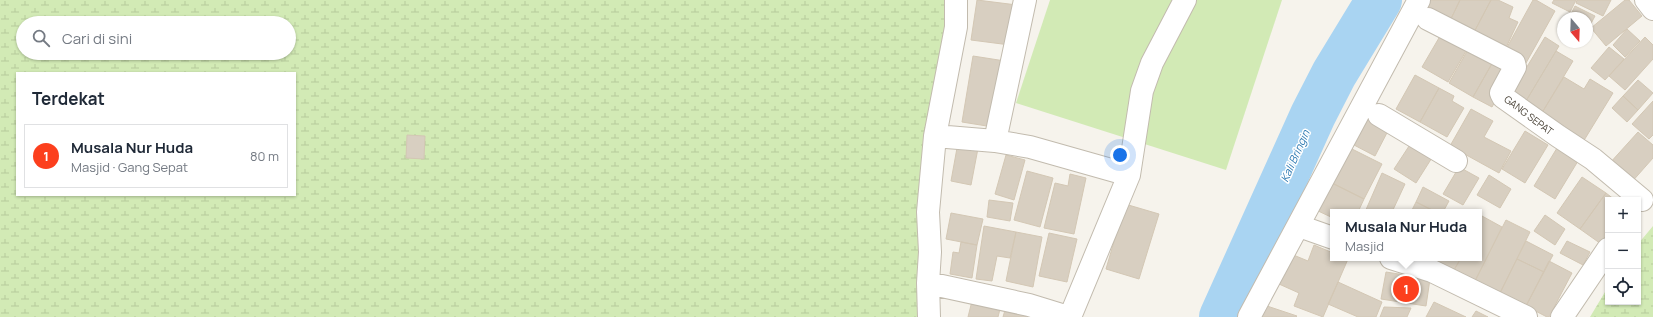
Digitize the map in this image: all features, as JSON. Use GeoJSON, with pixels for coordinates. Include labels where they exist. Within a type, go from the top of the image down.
{"type":"FeatureCollection","features":[{"type":"Feature","properties":{"kind":"street"},"geometry":{"type":"LineString","coordinates":[[929,317],[928,283],[930,252],[928,212],[935,136],[956,27],[956,0]]}},
{"type":"Feature","properties":{"kind":"street"},"geometry":{"type":"LineString","coordinates":[[995,141],[1025,0]]}},
{"type":"Feature","properties":{"kind":"street"},"geometry":{"type":"LineString","coordinates":[[928,283],[1029,305],[1069,317],[1129,176],[1142,92],[1152,63],[1185,0]]}},
{"type":"Feature","properties":{"kind":"street"},"geometry":{"type":"LineString","coordinates":[[1249,317],[1299,226],[1424,9]]}},
{"type":"Feature","properties":{"kind":"street","name":"GANG SEPAT"},"geometry":{"type":"LineString","coordinates":[[1424,9],[1514,63],[1515,67],[1501,93],[1503,97],[1593,159],[1644,198]]}},
{"type":"Feature","properties":{"kind":"street"},"geometry":{"type":"LineString","coordinates":[[1379,115],[1456,161]]}},
{"type":"Feature","properties":{"kind":"street"},"geometry":{"type":"LineString","coordinates":[[935,136],[995,141],[1030,147],[1129,176]]}},
{"type":"Feature","properties":{"kind":"street"},"geometry":{"type":"LineString","coordinates":[[1299,226],[1330,237]]}},
{"type":"Feature","properties":{"kind":"street"},"geometry":{"type":"LineString","coordinates":[[1562,317],[1605,253]]}},
{"type":"Feature","properties":{"kind":"street"},"geometry":{"type":"LineString","coordinates":[[1400,261],[1432,271],[1526,317]]}},
{"type":"Feature","properties":{"kind":"green space"},"geometry":{"type":"Polygon","coordinates":[[[0,0],[948,0],[923,317],[0,317],[0,0]]]}},
{"type":"Feature","properties":{"kind":"green space"},"geometry":{"type":"Polygon","coordinates":[[[1050,0],[1282,0],[1226,170],[1016,103],[1050,0]]]}},
{"type":"Feature","properties":{"kind":"green space"},"geometry":{"type":"Polygon","coordinates":[[[1653,226],[1653,317],[1590,317],[1605,292],[1605,305],[1641,305],[1641,240],[1653,226]]]}},
{"type":"Feature","properties":{"kind":"building"},"geometry":{"type":"Polygon","coordinates":[[[977,0],[1017,5],[1010,45],[971,40],[977,0]]]}},
{"type":"Feature","properties":{"kind":"building"},"geometry":{"type":"Polygon","coordinates":[[[1427,0],[1460,0],[1448,25],[1421,12],[1427,0]]]}},
{"type":"Feature","properties":{"kind":"building"},"geometry":{"type":"Polygon","coordinates":[[[1460,0],[1491,0],[1472,36],[1448,25],[1460,0]]]}},
{"type":"Feature","properties":{"kind":"building"},"geometry":{"type":"Polygon","coordinates":[[[1491,0],[1498,0],[1513,7],[1509,18],[1518,22],[1504,52],[1472,36],[1491,0]]]}},
{"type":"Feature","properties":{"kind":"building"},"geometry":{"type":"Polygon","coordinates":[[[1533,0],[1536,0],[1555,11],[1526,63],[1505,51],[1533,0]]]}},
{"type":"Feature","properties":{"kind":"building"},"geometry":{"type":"Polygon","coordinates":[[[1554,0],[1576,0],[1570,12],[1552,3],[1554,0]]]}},
{"type":"Feature","properties":{"kind":"building"},"geometry":{"type":"Polygon","coordinates":[[[1577,0],[1611,0],[1603,16],[1576,3],[1577,0]]]}},
{"type":"Feature","properties":{"kind":"building"},"geometry":{"type":"Polygon","coordinates":[[[1625,0],[1629,0],[1642,16],[1606,46],[1593,30],[1593,26],[1625,0]]]}},
{"type":"Feature","properties":{"kind":"building"},"geometry":{"type":"Polygon","coordinates":[[[1575,6],[1587,12],[1572,12],[1575,6]]]}},
{"type":"Feature","properties":{"kind":"building"},"geometry":{"type":"Polygon","coordinates":[[[1627,29],[1640,41],[1625,57],[1613,45],[1627,29]]]}},
{"type":"Feature","properties":{"kind":"building"},"geometry":{"type":"Polygon","coordinates":[[[1443,31],[1469,46],[1448,82],[1422,67],[1443,31]]]}},
{"type":"Feature","properties":{"kind":"building"},"geometry":{"type":"Polygon","coordinates":[[[1545,37],[1557,45],[1558,48],[1523,106],[1502,93],[1525,70],[1545,37]]]}},
{"type":"Feature","properties":{"kind":"building"},"geometry":{"type":"Polygon","coordinates":[[[1645,37],[1653,45],[1653,59],[1625,90],[1609,76],[1645,37]]]}},
{"type":"Feature","properties":{"kind":"building"},"geometry":{"type":"Polygon","coordinates":[[[1470,46],[1494,60],[1473,97],[1449,83],[1470,46]]]}},
{"type":"Feature","properties":{"kind":"building"},"geometry":{"type":"Polygon","coordinates":[[[1609,47],[1624,59],[1605,80],[1591,68],[1609,47]]]}},
{"type":"Feature","properties":{"kind":"building"},"geometry":{"type":"Polygon","coordinates":[[[1556,51],[1573,61],[1540,116],[1523,106],[1556,51]]]}},
{"type":"Feature","properties":{"kind":"building"},"geometry":{"type":"Polygon","coordinates":[[[973,56],[1005,61],[993,127],[962,122],[973,56]]]}},
{"type":"Feature","properties":{"kind":"building"},"geometry":{"type":"Polygon","coordinates":[[[1494,60],[1513,70],[1492,107],[1473,97],[1494,60]]]}},
{"type":"Feature","properties":{"kind":"building"},"geometry":{"type":"Polygon","coordinates":[[[1415,75],[1439,88],[1420,122],[1396,109],[1415,75]]]}},
{"type":"Feature","properties":{"kind":"building"},"geometry":{"type":"Polygon","coordinates":[[[1564,77],[1584,89],[1590,79],[1613,93],[1583,142],[1540,116],[1564,77]]]}},
{"type":"Feature","properties":{"kind":"building"},"geometry":{"type":"Polygon","coordinates":[[[1638,80],[1653,93],[1638,110],[1623,96],[1638,80]]]}},
{"type":"Feature","properties":{"kind":"building"},"geometry":{"type":"Polygon","coordinates":[[[1439,88],[1454,96],[1452,101],[1464,108],[1447,137],[1420,122],[1439,88]]]}},
{"type":"Feature","properties":{"kind":"building"},"geometry":{"type":"Polygon","coordinates":[[[1623,96],[1638,110],[1627,122],[1612,108],[1623,96]]]}},
{"type":"Feature","properties":{"kind":"building"},"geometry":{"type":"Polygon","coordinates":[[[1653,101],[1653,135],[1649,139],[1632,124],[1653,101]]]}},
{"type":"Feature","properties":{"kind":"building"},"geometry":{"type":"Polygon","coordinates":[[[1471,109],[1493,121],[1484,137],[1511,151],[1499,173],[1450,146],[1471,109]]]}},
{"type":"Feature","properties":{"kind":"building"},"geometry":{"type":"Polygon","coordinates":[[[1370,114],[1391,125],[1375,156],[1354,145],[1370,114]]]}},
{"type":"Feature","properties":{"kind":"building"},"geometry":{"type":"Polygon","coordinates":[[[1525,131],[1548,145],[1525,183],[1502,169],[1525,131]]]}},
{"type":"Feature","properties":{"kind":"building"},"geometry":{"type":"Polygon","coordinates":[[[1638,132],[1653,145],[1653,158],[1630,184],[1609,164],[1638,132]]]}},
{"type":"Feature","properties":{"kind":"building"},"geometry":{"type":"Polygon","coordinates":[[[407,135],[425,136],[424,159],[406,158],[407,135]]]}},
{"type":"Feature","properties":{"kind":"building"},"geometry":{"type":"Polygon","coordinates":[[[1413,140],[1435,153],[1416,183],[1394,169],[1413,140]]]}},
{"type":"Feature","properties":{"kind":"building"},"geometry":{"type":"Polygon","coordinates":[[[979,143],[971,185],[951,181],[957,148],[979,143]]]}},
{"type":"Feature","properties":{"kind":"building"},"geometry":{"type":"Polygon","coordinates":[[[1346,146],[1382,164],[1364,199],[1328,181],[1346,146]]]}},
{"type":"Feature","properties":{"kind":"building"},"geometry":{"type":"Polygon","coordinates":[[[1557,148],[1578,161],[1555,199],[1534,186],[1557,148]]]}},
{"type":"Feature","properties":{"kind":"building"},"geometry":{"type":"Polygon","coordinates":[[[1006,155],[1025,160],[1014,200],[995,194],[1006,155]]]}},
{"type":"Feature","properties":{"kind":"building"},"geometry":{"type":"Polygon","coordinates":[[[1459,167],[1479,178],[1463,205],[1443,194],[1459,167]]]}},
{"type":"Feature","properties":{"kind":"building"},"geometry":{"type":"Polygon","coordinates":[[[1027,171],[1053,178],[1040,227],[1014,220],[1027,171]]]}},
{"type":"Feature","properties":{"kind":"building"},"geometry":{"type":"Polygon","coordinates":[[[1382,173],[1405,184],[1393,209],[1366,209],[1382,173]]]}},
{"type":"Feature","properties":{"kind":"building"},"geometry":{"type":"Polygon","coordinates":[[[1070,174],[1086,178],[1074,234],[1044,228],[1055,183],[1068,186],[1070,174]]]}},
{"type":"Feature","properties":{"kind":"building"},"geometry":{"type":"Polygon","coordinates":[[[1489,175],[1511,189],[1500,208],[1477,195],[1489,175]]]}},
{"type":"Feature","properties":{"kind":"building"},"geometry":{"type":"Polygon","coordinates":[[[1582,177],[1606,193],[1580,229],[1557,213],[1582,177]]]}},
{"type":"Feature","properties":{"kind":"building"},"geometry":{"type":"Polygon","coordinates":[[[1328,181],[1364,199],[1359,209],[1330,209],[1330,217],[1314,209],[1328,181]]]}},
{"type":"Feature","properties":{"kind":"building"},"geometry":{"type":"Polygon","coordinates":[[[1423,187],[1449,201],[1445,209],[1430,209],[1416,202],[1423,187]]]}},
{"type":"Feature","properties":{"kind":"building"},"geometry":{"type":"Polygon","coordinates":[[[1606,193],[1611,197],[1605,197],[1604,246],[1580,229],[1606,193]]]}},
{"type":"Feature","properties":{"kind":"building"},"geometry":{"type":"Polygon","coordinates":[[[989,200],[1013,203],[1010,221],[987,217],[989,200]]]}},
{"type":"Feature","properties":{"kind":"building"},"geometry":{"type":"Polygon","coordinates":[[[1416,202],[1430,209],[1412,209],[1416,202]]]}},
{"type":"Feature","properties":{"kind":"building"},"geometry":{"type":"Polygon","coordinates":[[[1125,204],[1159,214],[1139,279],[1106,269],[1125,204]]]}},
{"type":"Feature","properties":{"kind":"building"},"geometry":{"type":"Polygon","coordinates":[[[951,213],[983,219],[977,245],[946,239],[951,213]]]}},
{"type":"Feature","properties":{"kind":"building"},"geometry":{"type":"Polygon","coordinates":[[[1545,215],[1565,229],[1555,245],[1534,231],[1545,215]]]}},
{"type":"Feature","properties":{"kind":"building"},"geometry":{"type":"Polygon","coordinates":[[[1482,216],[1502,227],[1475,281],[1454,270],[1459,261],[1482,261],[1482,216]]]}},
{"type":"Feature","properties":{"kind":"building"},"geometry":{"type":"Polygon","coordinates":[[[1506,220],[1530,232],[1500,293],[1475,281],[1506,220]]]}},
{"type":"Feature","properties":{"kind":"building"},"geometry":{"type":"Polygon","coordinates":[[[984,226],[1016,232],[1010,258],[997,256],[992,281],[976,279],[984,226]]]}},
{"type":"Feature","properties":{"kind":"building"},"geometry":{"type":"Polygon","coordinates":[[[1016,232],[1042,237],[1033,287],[1006,281],[1016,232]]]}},
{"type":"Feature","properties":{"kind":"building"},"geometry":{"type":"Polygon","coordinates":[[[1049,233],[1077,239],[1067,282],[1039,276],[1049,233]]]}},
{"type":"Feature","properties":{"kind":"building"},"geometry":{"type":"Polygon","coordinates":[[[1526,241],[1553,255],[1544,272],[1517,259],[1526,241]]]}},
{"type":"Feature","properties":{"kind":"building"},"geometry":{"type":"Polygon","coordinates":[[[1567,241],[1590,252],[1583,265],[1560,253],[1567,241]]]}},
{"type":"Feature","properties":{"kind":"building"},"geometry":{"type":"Polygon","coordinates":[[[961,242],[977,245],[972,278],[950,274],[953,252],[959,253],[961,242]]]}},
{"type":"Feature","properties":{"kind":"building"},"geometry":{"type":"Polygon","coordinates":[[[1314,245],[1330,252],[1330,261],[1347,261],[1323,317],[1294,306],[1299,293],[1279,284],[1291,254],[1308,261],[1314,245]]]}},
{"type":"Feature","properties":{"kind":"building"},"geometry":{"type":"Polygon","coordinates":[[[1517,259],[1544,272],[1526,306],[1500,293],[1517,259]]]}},
{"type":"Feature","properties":{"kind":"building"},"geometry":{"type":"Polygon","coordinates":[[[1436,261],[1459,261],[1454,270],[1436,261]]]}},
{"type":"Feature","properties":{"kind":"building"},"geometry":{"type":"Polygon","coordinates":[[[1549,261],[1572,273],[1549,317],[1547,317],[1526,306],[1549,261]]]}},
{"type":"Feature","properties":{"kind":"building"},"geometry":{"type":"Polygon","coordinates":[[[1386,272],[1430,279],[1426,306],[1381,299],[1386,272]]]}},
{"type":"Feature","properties":{"kind":"building"},"geometry":{"type":"Polygon","coordinates":[[[1338,282],[1382,302],[1376,317],[1358,317],[1328,304],[1338,282]]]}},
{"type":"Feature","properties":{"kind":"building"},"geometry":{"type":"Polygon","coordinates":[[[973,297],[1001,305],[998,317],[968,317],[973,297]]]}},
{"type":"Feature","properties":{"kind":"building"},"geometry":{"type":"Polygon","coordinates":[[[1434,302],[1466,317],[1426,317],[1434,302]]]}},
{"type":"Feature","properties":{"kind":"building"},"geometry":{"type":"Polygon","coordinates":[[[1007,303],[1028,310],[1026,317],[1003,317],[1007,303]]]}},
{"type":"Feature","properties":{"kind":"building"},"geometry":{"type":"Polygon","coordinates":[[[1264,305],[1297,316],[1260,317],[1264,305]]]}},
{"type":"Feature","properties":{"kind":"building"},"geometry":{"type":"Polygon","coordinates":[[[1384,307],[1411,308],[1407,317],[1380,317],[1384,307]]]}},
{"type":"Feature","properties":{"kind":"building"},"geometry":{"type":"Polygon","coordinates":[[[1476,311],[1488,317],[1472,317],[1476,311]]]}},
{"type":"Feature","properties":{"kind":"waterway","name":"Kali Bringin"},"geometry":{"type":"LineString","coordinates":[[1222,317],[1313,115],[1334,74],[1379,0]]}},
{"type":"Feature","properties":{"kind":"place","name":"Musala Nur Huda"},"geometry":{"type":"Point","coordinates":[1406,289]}}]}
